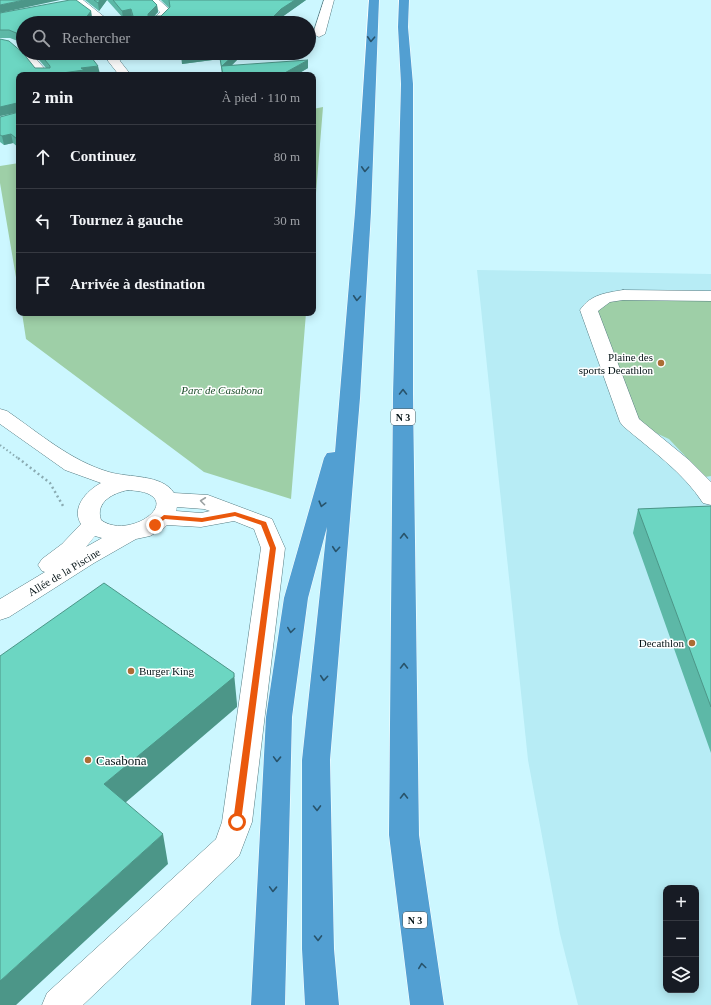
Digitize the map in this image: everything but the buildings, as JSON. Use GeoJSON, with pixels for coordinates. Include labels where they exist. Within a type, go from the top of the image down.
{"type":"FeatureCollection","features":[{"type":"Feature","properties":{"kind":"highway"},"geometry":{"type":"LineString","coordinates":[[322,1005],[318,949],[316,760],[350,398],[363,212],[374,0]]}},
{"type":"Feature","properties":{"kind":"highway","name":"N 3"},"geometry":{"type":"LineString","coordinates":[[404,0],[403,27],[407,84],[403,394],[404,835],[427,1005]]}},
{"type":"Feature","properties":{"kind":"highway"},"geometry":{"type":"LineString","coordinates":[[268,1005],[279,717],[296,598],[350,398]]}},
{"type":"Feature","properties":{"kind":"street"},"geometry":{"type":"LineString","coordinates":[[153,0],[164,10],[165,13]]}},
{"type":"Feature","properties":{"kind":"street"},"geometry":{"type":"LineString","coordinates":[[319,34],[329,0]]}},
{"type":"Feature","properties":{"kind":"street"},"geometry":{"type":"LineString","coordinates":[[62,4],[77,1],[97,16]]}},
{"type":"Feature","properties":{"kind":"street"},"geometry":{"type":"LineString","coordinates":[[162,16],[174,4]]}},
{"type":"Feature","properties":{"kind":"street"},"geometry":{"type":"LineString","coordinates":[[31,60],[41,72]]}},
{"type":"Feature","properties":{"kind":"street"},"geometry":{"type":"LineString","coordinates":[[114,60],[123,72]]}},
{"type":"Feature","properties":{"kind":"street"},"geometry":{"type":"LineString","coordinates":[[711,296],[623,295],[604,298],[597,302],[589,310],[630,422],[682,465],[708,491],[711,498]]}},
{"type":"Feature","properties":{"kind":"street"},"geometry":{"type":"LineString","coordinates":[[0,416],[72,465],[102,477],[128,483]]}},
{"type":"Feature","properties":{"kind":"street"},"geometry":{"type":"LineString","coordinates":[[72,465],[87,492],[93,499]]}},
{"type":"Feature","properties":{"kind":"street"},"geometry":{"type":"LineString","coordinates":[[128,483],[141,483],[153,486],[162,492],[166,508],[155,525],[143,531],[128,534],[114,534],[102,531],[93,525],[88,517],[88,508],[93,499],[102,491],[114,486],[128,483]]}},
{"type":"Feature","properties":{"kind":"street"},"geometry":{"type":"LineString","coordinates":[[59,1005],[228,847],[237,822],[273,548],[264,524],[235,514],[202,520],[166,508]]}},
{"type":"Feature","properties":{"kind":"street","name":"Allée de la Piscine"},"geometry":{"type":"LineString","coordinates":[[0,598],[48,567],[70,550],[93,525]]}},
{"type":"Feature","properties":{"kind":"street","name":"Allée de la Piscine"},"geometry":{"type":"LineString","coordinates":[[0,611],[86,556],[128,534]]}},
{"type":"Feature","properties":{"kind":"path"},"geometry":{"type":"LineString","coordinates":[[0,445],[50,483],[65,509]]}},
{"type":"Feature","properties":{"kind":"shaded area"},"geometry":{"type":"Polygon","coordinates":[[[477,270],[711,274],[711,1005],[578,1005],[560,934],[528,760],[477,270]]]}},
{"type":"Feature","properties":{"kind":"green space"},"geometry":{"type":"Polygon","coordinates":[[[323,107],[316,193],[316,108],[323,107]]]}},
{"type":"Feature","properties":{"kind":"green space"},"geometry":{"type":"Polygon","coordinates":[[[16,163],[16,277],[0,183],[0,166],[16,163]]]}},
{"type":"Feature","properties":{"kind":"green space","name":"Plaine des sports Decathlon"},"geometry":{"type":"Polygon","coordinates":[[[711,294],[711,476],[705,477],[669,439],[647,429],[630,413],[592,314],[598,298],[711,294]]]}},
{"type":"Feature","properties":{"kind":"green space","name":"Parc de Casabona"},"geometry":{"type":"Polygon","coordinates":[[[22,316],[306,316],[291,499],[204,472],[26,339],[22,316]]]}},
{"type":"Feature","properties":{"kind":"place","name":"Plaine des sports Decathlon"},"geometry":{"type":"Point","coordinates":[661,363]}},
{"type":"Feature","properties":{"kind":"place","name":"Decathlon"},"geometry":{"type":"Point","coordinates":[692,643]}},
{"type":"Feature","properties":{"kind":"place","name":"Burger King"},"geometry":{"type":"Point","coordinates":[131,671]}},
{"type":"Feature","properties":{"kind":"place","name":"Casabona"},"geometry":{"type":"Point","coordinates":[88,760]}},
{"type":"Feature","properties":{"kind":"route"},"geometry":{"type":"LineString","coordinates":[[155,525],[164,517],[202,520],[235,514],[264,524],[273,548],[237,822]]}}]}
